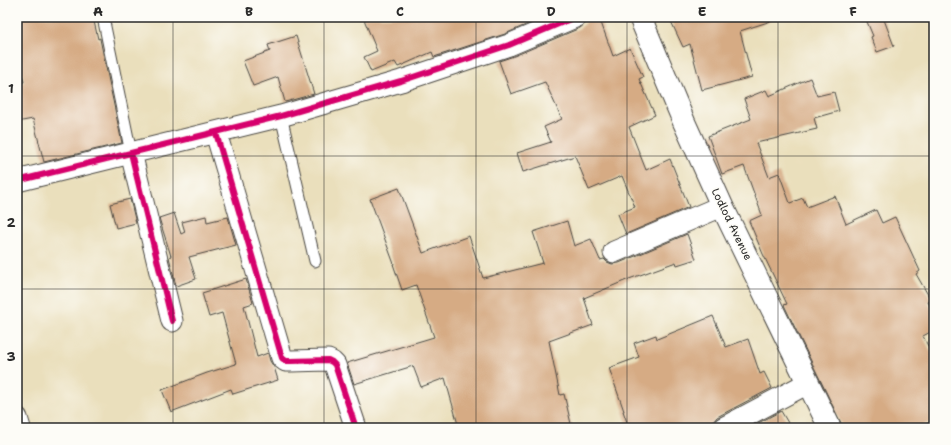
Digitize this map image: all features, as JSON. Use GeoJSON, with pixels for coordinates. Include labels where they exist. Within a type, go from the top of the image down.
{"type":"FeatureCollection","features":[{"type":"Feature","properties":{"kind":"main road","name":"Lodlod Avenue"},"geometry":{"type":"LineString","coordinates":[[640,17],[684,122],[722,206],[830,428]]}},
{"type":"Feature","properties":{"kind":"street"},"geometry":{"type":"LineString","coordinates":[[17,181],[216,133],[281,116],[401,81],[502,47],[575,17]]}},
{"type":"Feature","properties":{"kind":"street"},"geometry":{"type":"LineString","coordinates":[[216,133],[282,358],[286,361],[328,360],[332,362],[335,365],[356,428]]}},
{"type":"Feature","properties":{"kind":"street"},"geometry":{"type":"LineString","coordinates":[[131,153],[172,321]]}},
{"type":"Feature","properties":{"kind":"street"},"geometry":{"type":"LineString","coordinates":[[614,252],[722,206]]}},
{"type":"Feature","properties":{"kind":"street"},"geometry":{"type":"LineString","coordinates":[[723,428],[808,383]]}},
{"type":"Feature","properties":{"kind":"street"},"geometry":{"type":"LineString","coordinates":[[17,418],[20,428]]}},
{"type":"Feature","properties":{"kind":"lane"},"geometry":{"type":"LineString","coordinates":[[103,17],[131,153]]}},
{"type":"Feature","properties":{"kind":"lane"},"geometry":{"type":"LineString","coordinates":[[281,116],[315,261]]}},
{"type":"Feature","properties":{"kind":"building"},"geometry":{"type":"Polygon","coordinates":[[[17,17],[93,17],[98,39],[100,38],[122,143],[44,162],[33,119],[17,122],[17,84],[24,82],[17,54],[17,17]]]}},
{"type":"Feature","properties":{"kind":"building"},"geometry":{"type":"Polygon","coordinates":[[[363,17],[544,17],[505,34],[434,57],[432,52],[398,67],[395,62],[371,72],[364,57],[377,51],[363,17]]]}},
{"type":"Feature","properties":{"kind":"building"},"geometry":{"type":"Polygon","coordinates":[[[587,17],[599,17],[613,56],[630,48],[643,77],[639,79],[655,115],[629,127],[646,170],[670,159],[689,207],[626,234],[618,214],[635,207],[622,176],[589,190],[575,156],[523,172],[517,153],[551,142],[544,127],[562,119],[545,82],[511,94],[499,61],[580,28],[585,24],[587,17]]]}},
{"type":"Feature","properties":{"kind":"building"},"geometry":{"type":"Polygon","coordinates":[[[669,17],[770,17],[771,21],[740,31],[752,77],[702,90],[690,44],[683,47],[669,17]]]}},
{"type":"Feature","properties":{"kind":"building"},"geometry":{"type":"Polygon","coordinates":[[[865,17],[883,17],[894,46],[877,52],[871,37],[873,36],[865,17]]]}},
{"type":"Feature","properties":{"kind":"building"},"geometry":{"type":"Polygon","coordinates":[[[296,36],[314,94],[285,102],[278,77],[253,86],[243,61],[270,51],[268,45],[296,36]]]}},
{"type":"Feature","properties":{"kind":"building"},"geometry":{"type":"Polygon","coordinates":[[[810,78],[817,96],[834,92],[839,111],[814,118],[817,129],[756,143],[769,177],[779,173],[790,203],[803,198],[807,207],[835,196],[846,224],[876,210],[882,223],[895,217],[920,271],[916,274],[931,300],[928,302],[934,313],[934,330],[923,336],[934,358],[934,420],[919,428],[842,428],[841,423],[784,305],[787,304],[749,221],[762,215],[744,166],[722,174],[708,136],[751,119],[744,99],[766,90],[769,96],[810,78]]]}},
{"type":"Feature","properties":{"kind":"building"},"geometry":{"type":"Polygon","coordinates":[[[399,188],[423,253],[469,236],[483,278],[543,263],[533,232],[567,221],[574,246],[591,239],[600,260],[604,259],[612,264],[619,263],[687,234],[696,259],[677,265],[676,262],[629,279],[584,298],[593,325],[549,341],[560,395],[564,394],[572,428],[459,428],[445,378],[421,387],[413,366],[354,384],[347,363],[434,337],[416,285],[402,290],[370,199],[399,188]]]}},
{"type":"Feature","properties":{"kind":"building"},"geometry":{"type":"Polygon","coordinates":[[[130,199],[136,223],[116,228],[110,204],[130,199]]]}},
{"type":"Feature","properties":{"kind":"building"},"geometry":{"type":"Polygon","coordinates":[[[174,213],[181,234],[185,232],[182,222],[206,216],[207,222],[228,217],[236,245],[189,257],[196,279],[176,286],[169,257],[171,256],[159,218],[174,213]]]}},
{"type":"Feature","properties":{"kind":"building"},"geometry":{"type":"Polygon","coordinates":[[[246,279],[253,303],[244,306],[257,357],[268,353],[278,380],[233,394],[231,389],[171,412],[162,390],[236,364],[222,313],[209,317],[202,293],[246,279]]]}},
{"type":"Feature","properties":{"kind":"building"},"geometry":{"type":"Polygon","coordinates":[[[713,316],[726,347],[748,339],[760,374],[764,372],[772,388],[717,417],[711,428],[629,428],[609,368],[639,357],[634,343],[656,335],[657,339],[713,316]]]}},
{"type":"Feature","properties":{"kind":"building"},"geometry":{"type":"Polygon","coordinates":[[[781,411],[791,428],[749,428],[781,411]]]}},
{"type":"Feature","properties":{"kind":"cycle path"},"geometry":{"type":"LineString","coordinates":[[17,181],[281,116],[401,81],[509,45],[575,17]]}},
{"type":"Feature","properties":{"kind":"cycle path"},"geometry":{"type":"LineString","coordinates":[[216,133],[282,358],[286,361],[328,360],[332,362],[335,365],[356,428]]}},
{"type":"Feature","properties":{"kind":"cycle path"},"geometry":{"type":"LineString","coordinates":[[131,153],[172,321]]}}]}
